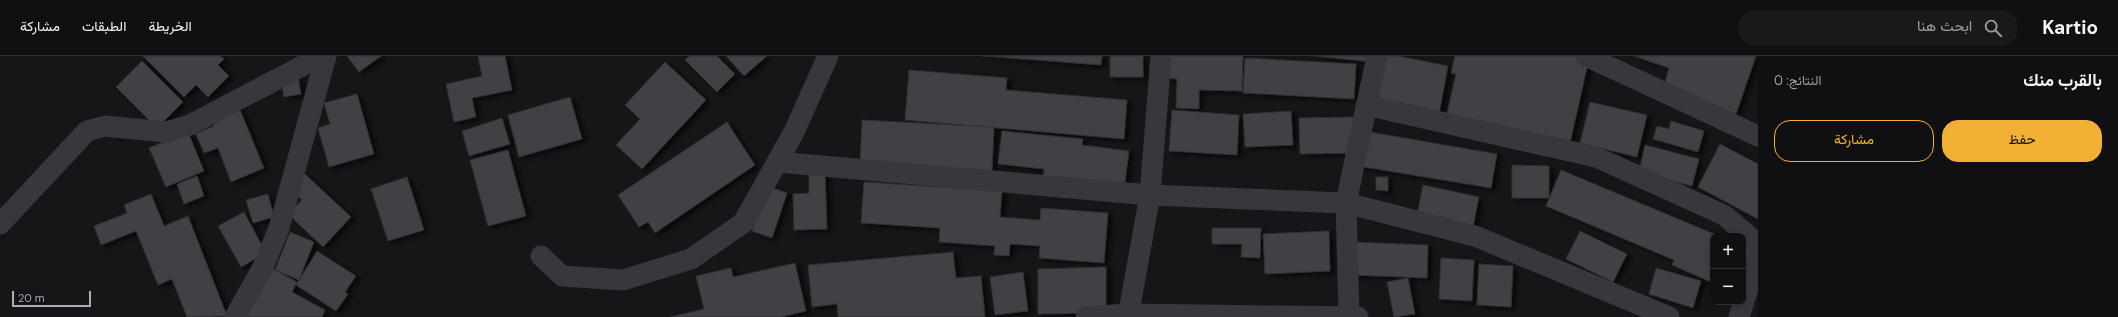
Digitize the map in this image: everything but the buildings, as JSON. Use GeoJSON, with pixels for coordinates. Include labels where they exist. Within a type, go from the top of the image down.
{"type":"FeatureCollection","features":[{"type":"Feature","properties":{"kind":"street"},"geometry":{"type":"LineString","coordinates":[[0,224],[87,131],[105,126],[166,132],[190,125],[321,56]]}},
{"type":"Feature","properties":{"kind":"street"},"geometry":{"type":"LineString","coordinates":[[235,317],[263,267],[279,228],[326,56]]}},
{"type":"Feature","properties":{"kind":"street"},"geometry":{"type":"LineString","coordinates":[[541,256],[562,276],[623,280],[692,259],[743,223],[794,132],[828,56]]}},
{"type":"Feature","properties":{"kind":"street"},"geometry":{"type":"LineString","coordinates":[[1128,315],[1150,195],[1161,56]]}},
{"type":"Feature","properties":{"kind":"street"},"geometry":{"type":"LineString","coordinates":[[1086,317],[1128,315],[1353,316],[1346,203],[1377,56]]}},
{"type":"Feature","properties":{"kind":"street"},"geometry":{"type":"LineString","coordinates":[[1586,56],[1758,136]]}},
{"type":"Feature","properties":{"kind":"street"},"geometry":{"type":"LineString","coordinates":[[1366,105],[1596,157],[1724,215],[1758,244]]}},
{"type":"Feature","properties":{"kind":"street"},"geometry":{"type":"LineString","coordinates":[[777,162],[1150,195],[1346,203],[1475,236],[1669,317]]}},
{"type":"Feature","properties":{"kind":"street"},"geometry":{"type":"LineString","coordinates":[[1739,317],[1758,256]]}}]}
